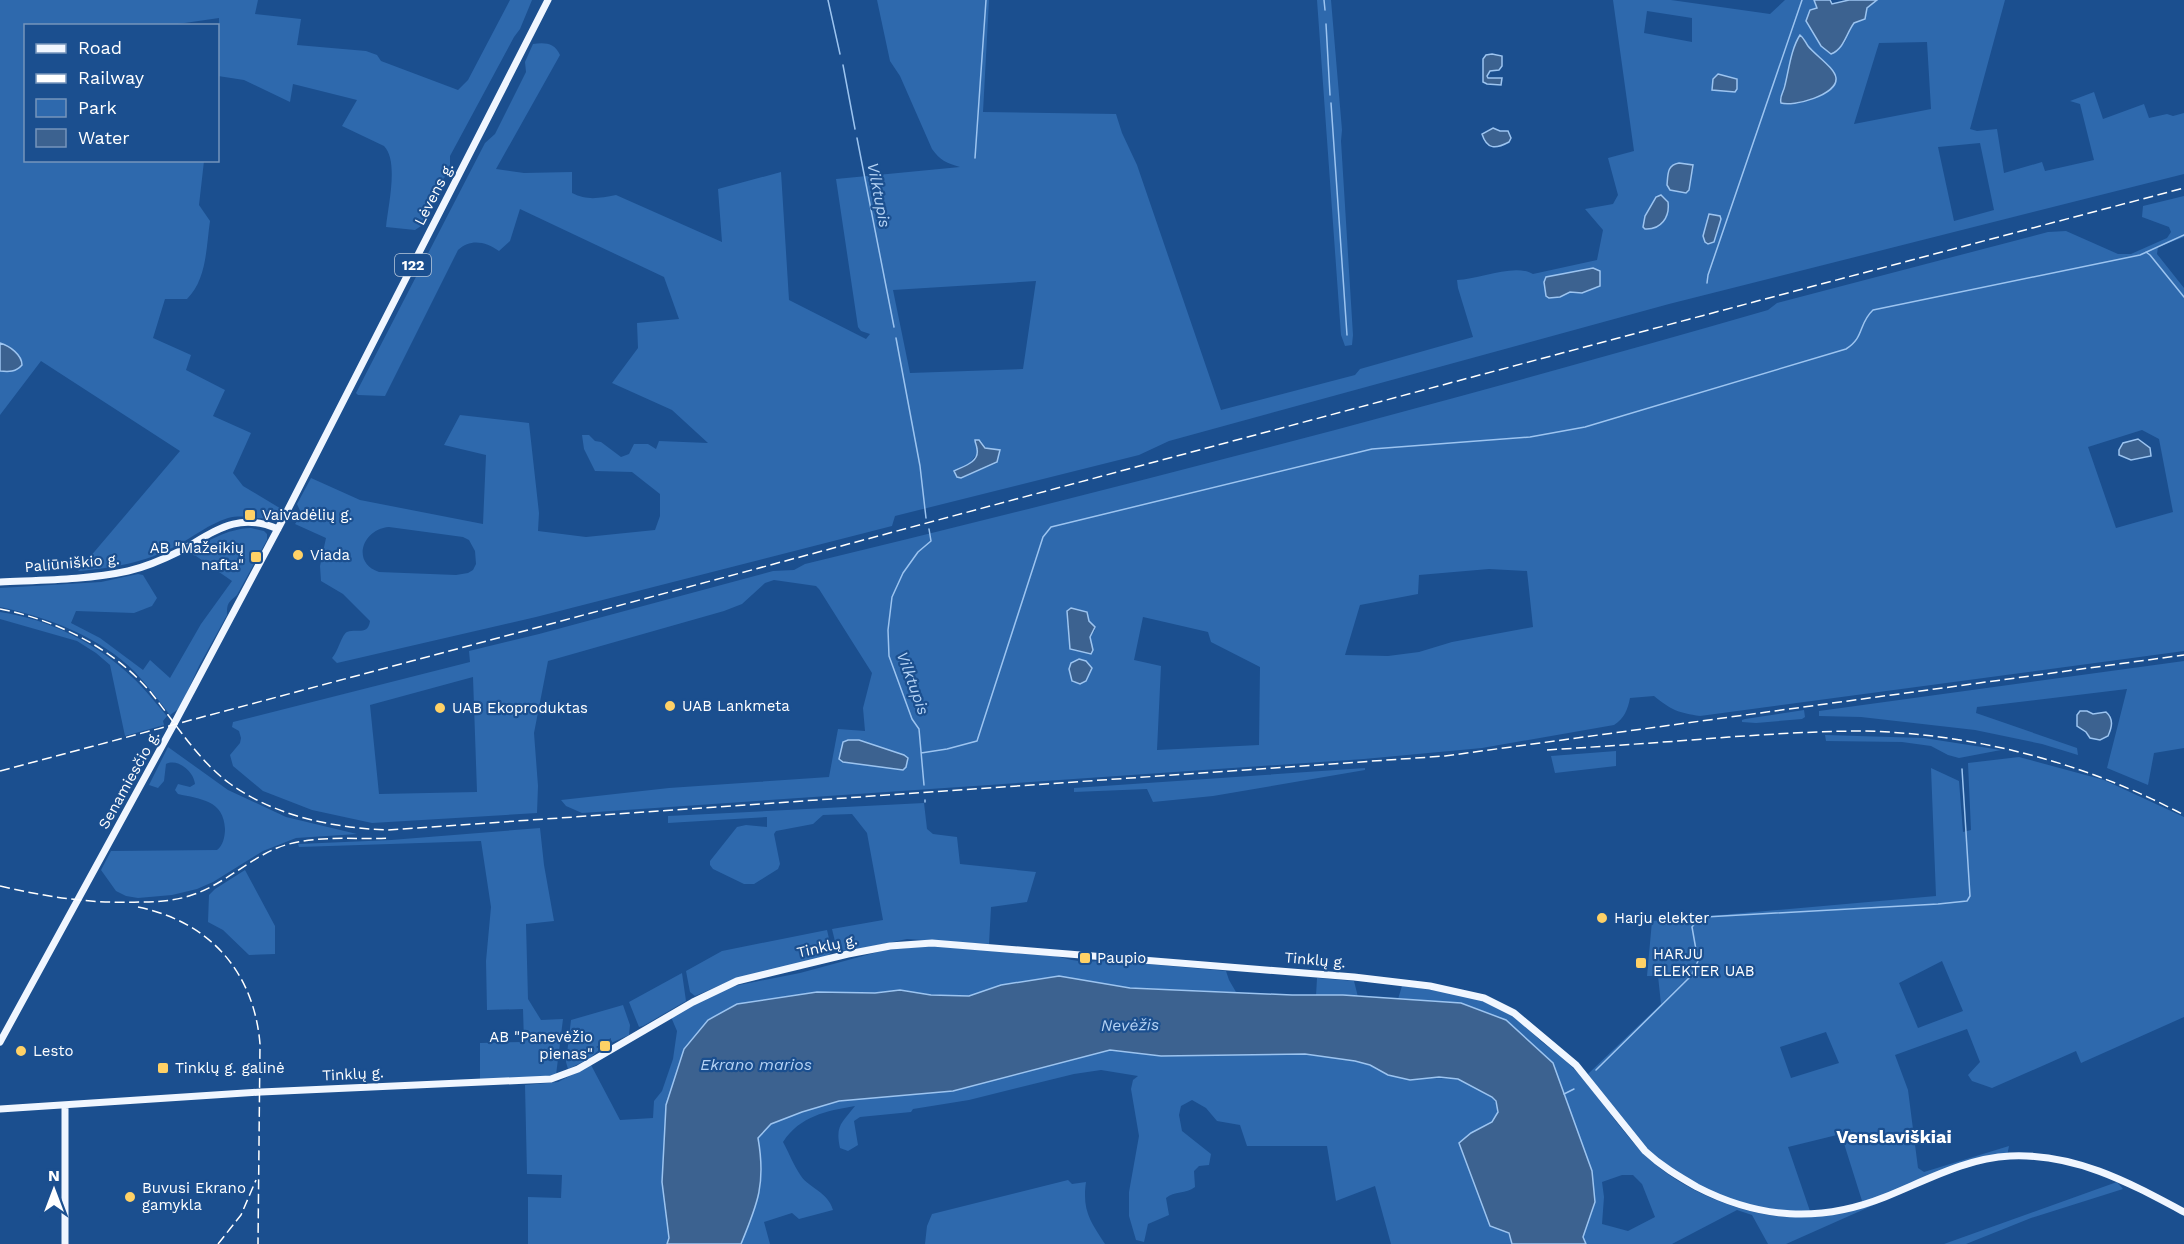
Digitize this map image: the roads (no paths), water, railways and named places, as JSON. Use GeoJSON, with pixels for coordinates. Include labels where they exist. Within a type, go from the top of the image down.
{"type":"FeatureCollection","features":[{"type":"Feature","properties":{"kind":"main road","name":"Lėvens g."},"geometry":{"type":"LineString","coordinates":[[278,529],[548,0]]}},
{"type":"Feature","properties":{"kind":"main road","name":"Paliūniškio g."},"geometry":{"type":"LineString","coordinates":[[0,582],[101,576],[131,570],[165,558],[217,529],[231,524],[259,523],[278,529]]}},
{"type":"Feature","properties":{"kind":"main road","name":"Senamiesčio g."},"geometry":{"type":"LineString","coordinates":[[0,1041],[278,529]]}},
{"type":"Feature","properties":{"kind":"main road","name":"Tinklų g."},"geometry":{"type":"LineString","coordinates":[[0,1109],[261,1092],[551,1079],[578,1069],[702,997],[737,981],[848,954],[908,944],[932,943],[1308,973],[1430,986],[1484,998],[1514,1013],[1584,1073],[1645,1151],[1671,1173],[1725,1200],[1749,1208],[1785,1215],[1825,1213],[1884,1198],[1931,1177],[1965,1166],[2007,1156],[2032,1156],[2067,1160],[2084,1165],[2125,1182],[2184,1212]]}},
{"type":"Feature","properties":{"kind":"main road"},"geometry":{"type":"LineString","coordinates":[[65,1106],[65,1244]]}},
{"type":"Feature","properties":{"kind":"water"},"geometry":{"type":"Polygon","coordinates":[[[1814,0],[1830,0],[1832,4],[1849,0],[1877,0],[1867,8],[1865,19],[1854,23],[1842,45],[1831,54],[1821,46],[1806,21],[1810,10],[1817,8],[1814,0]]]}},
{"type":"Feature","properties":{"kind":"water"},"geometry":{"type":"Polygon","coordinates":[[[1800,35],[1811,50],[1835,74],[1835,84],[1830,90],[1814,98],[1795,103],[1781,103],[1792,53],[1800,35]]]}},
{"type":"Feature","properties":{"kind":"water"},"geometry":{"type":"Polygon","coordinates":[[[1486,55],[1502,56],[1502,66],[1499,70],[1490,71],[1487,76],[1488,78],[1502,78],[1501,85],[1483,82],[1483,59],[1486,55]]]}},
{"type":"Feature","properties":{"kind":"water"},"geometry":{"type":"Polygon","coordinates":[[[1718,74],[1737,79],[1735,92],[1712,90],[1713,79],[1718,74]]]}},
{"type":"Feature","properties":{"kind":"water"},"geometry":{"type":"Polygon","coordinates":[[[1493,128],[1508,131],[1511,138],[1509,142],[1496,147],[1486,143],[1482,134],[1493,128]]]}},
{"type":"Feature","properties":{"kind":"water"},"geometry":{"type":"Polygon","coordinates":[[[1679,163],[1693,165],[1689,190],[1686,193],[1670,190],[1667,185],[1670,168],[1679,163]]]}},
{"type":"Feature","properties":{"kind":"water"},"geometry":{"type":"Polygon","coordinates":[[[1661,195],[1668,202],[1668,213],[1660,225],[1645,229],[1643,227],[1645,216],[1656,197],[1661,195]]]}},
{"type":"Feature","properties":{"kind":"water"},"geometry":{"type":"Polygon","coordinates":[[[1709,214],[1720,216],[1721,219],[1714,242],[1708,244],[1703,236],[1709,214]]]}},
{"type":"Feature","properties":{"kind":"water"},"geometry":{"type":"Polygon","coordinates":[[[1593,268],[1600,271],[1600,286],[1582,293],[1570,292],[1560,297],[1549,298],[1546,296],[1544,282],[1546,277],[1593,268]]]}},
{"type":"Feature","properties":{"kind":"water"},"geometry":{"type":"Polygon","coordinates":[[[0,343],[18,354],[22,365],[20,367],[12,371],[0,371],[0,343]]]}},
{"type":"Feature","properties":{"kind":"water"},"geometry":{"type":"Polygon","coordinates":[[[2138,439],[2150,448],[2151,456],[2131,460],[2119,455],[2123,443],[2138,439]]]}},
{"type":"Feature","properties":{"kind":"water"},"geometry":{"type":"Polygon","coordinates":[[[975,440],[979,440],[985,448],[1000,450],[997,462],[961,478],[957,477],[954,471],[976,458],[975,440]]]}},
{"type":"Feature","properties":{"kind":"water"},"geometry":{"type":"Polygon","coordinates":[[[1071,608],[1087,612],[1089,621],[1095,627],[1090,637],[1093,650],[1091,654],[1070,649],[1067,611],[1071,608]]]}},
{"type":"Feature","properties":{"kind":"water"},"geometry":{"type":"Polygon","coordinates":[[[1079,659],[1086,661],[1092,668],[1086,681],[1080,684],[1072,681],[1069,669],[1071,663],[1079,659]]]}},
{"type":"Feature","properties":{"kind":"water"},"geometry":{"type":"Polygon","coordinates":[[[2080,711],[2093,714],[2106,712],[2112,723],[2108,736],[2100,740],[2090,738],[2077,726],[2077,715],[2080,711]]]}},
{"type":"Feature","properties":{"kind":"water"},"geometry":{"type":"Polygon","coordinates":[[[859,740],[904,755],[908,758],[906,767],[903,770],[843,762],[839,759],[843,742],[859,740]]]}},
{"type":"Feature","properties":{"kind":"water","name":"Ekrano marios"},"geometry":{"type":"Polygon","coordinates":[[[1059,976],[1130,988],[1343,995],[1461,1003],[1506,1020],[1553,1063],[1592,1171],[1595,1202],[1583,1237],[1586,1244],[1512,1244],[1509,1233],[1490,1226],[1459,1143],[1471,1133],[1492,1122],[1498,1112],[1496,1101],[1458,1079],[1439,1077],[1410,1080],[1388,1075],[1370,1065],[1355,1061],[1305,1054],[1161,1056],[1110,1050],[953,1091],[839,1101],[771,1124],[758,1138],[761,1181],[756,1204],[741,1244],[667,1244],[669,1238],[662,1182],[666,1105],[684,1049],[708,1020],[737,1004],[817,992],[875,993],[900,990],[931,995],[969,996],[1001,985],[1059,976]]]}},
{"type":"Feature","properties":{"kind":"waterway","name":"Vilktupis"},"geometry":{"type":"LineString","coordinates":[[828,0],[840,54]]}},
{"type":"Feature","properties":{"kind":"waterway"},"geometry":{"type":"LineString","coordinates":[[975,158],[986,0]]}},
{"type":"Feature","properties":{"kind":"waterway"},"geometry":{"type":"LineString","coordinates":[[1324,0],[1325,10]]}},
{"type":"Feature","properties":{"kind":"waterway"},"geometry":{"type":"LineString","coordinates":[[1707,283],[1802,0]]}},
{"type":"Feature","properties":{"kind":"waterway"},"geometry":{"type":"LineString","coordinates":[[1326,24],[1330,95]]}},
{"type":"Feature","properties":{"kind":"waterway","name":"Vilktupis"},"geometry":{"type":"LineString","coordinates":[[843,65],[855,129]]}},
{"type":"Feature","properties":{"kind":"waterway"},"geometry":{"type":"LineString","coordinates":[[1331,103],[1347,335]]}},
{"type":"Feature","properties":{"kind":"waterway","name":"Vilktupis"},"geometry":{"type":"LineString","coordinates":[[857,138],[894,327]]}},
{"type":"Feature","properties":{"kind":"waterway"},"geometry":{"type":"LineString","coordinates":[[921,753],[977,741],[1043,537],[1051,527],[1372,449],[1530,437],[1585,427],[1846,349],[1856,340],[1865,320],[1873,310],[2140,255],[2184,235]]}},
{"type":"Feature","properties":{"kind":"waterway"},"geometry":{"type":"LineString","coordinates":[[2146,252],[2184,297]]}},
{"type":"Feature","properties":{"kind":"waterway","name":"Vilktupis"},"geometry":{"type":"LineString","coordinates":[[896,338],[920,466],[926,518]]}},
{"type":"Feature","properties":{"kind":"waterway","name":"Vilktupis"},"geometry":{"type":"LineString","coordinates":[[924,785],[919,729],[912,719],[889,656],[888,630],[892,597],[903,573],[918,552],[931,541],[929,529]]}},
{"type":"Feature","properties":{"kind":"waterway"},"geometry":{"type":"LineString","coordinates":[[1596,1070],[1691,976],[1698,961],[1692,927],[1705,917],[1967,901],[1970,896],[1962,769]]}},
{"type":"Feature","properties":{"kind":"waterway"},"geometry":{"type":"LineString","coordinates":[[1564,1094],[1574,1089]]}},
{"type":"Feature","properties":{"kind":"railway"},"geometry":{"type":"LineString","coordinates":[[0,771],[2184,188]]}},
{"type":"Feature","properties":{"kind":"railway"},"geometry":{"type":"LineString","coordinates":[[0,609],[63,629],[103,650],[121,663],[152,694],[207,764],[246,794],[265,804],[305,818],[325,823],[388,830],[1445,756],[2184,655]]}},
{"type":"Feature","properties":{"kind":"railway"},"geometry":{"type":"LineString","coordinates":[[1547,750],[1797,733],[1865,731],[1907,733],[1989,745],[2069,766],[2108,780],[2184,815]]}},
{"type":"Feature","properties":{"kind":"railway"},"geometry":{"type":"LineString","coordinates":[[0,886],[87,901],[165,901],[201,892],[266,853],[290,844],[333,838],[390,838]]}},
{"type":"Feature","properties":{"kind":"railway"},"geometry":{"type":"LineString","coordinates":[[138,907],[164,914],[207,938],[224,954],[238,973],[249,994],[260,1044],[258,1244]]}},
{"type":"Feature","properties":{"kind":"railway"},"geometry":{"type":"LineString","coordinates":[[218,1244],[241,1215],[256,1180]]}},
{"type":"Feature","properties":{"kind":"place","name":"Vaivadėlių g."},"geometry":{"type":"Point","coordinates":[250,515]}},
{"type":"Feature","properties":{"kind":"place","name":"Viada"},"geometry":{"type":"Point","coordinates":[298,555]}},
{"type":"Feature","properties":{"kind":"place","name":"AB \"Mažeikių nafta\""},"geometry":{"type":"Point","coordinates":[256,557]}},
{"type":"Feature","properties":{"kind":"place","name":"UAB Lankmeta"},"geometry":{"type":"Point","coordinates":[670,706]}},
{"type":"Feature","properties":{"kind":"place","name":"UAB Ekoproduktas"},"geometry":{"type":"Point","coordinates":[440,708]}},
{"type":"Feature","properties":{"kind":"place","name":"Harju elekter"},"geometry":{"type":"Point","coordinates":[1602,918]}},
{"type":"Feature","properties":{"kind":"place","name":"Paupio"},"geometry":{"type":"Point","coordinates":[1085,958]}},
{"type":"Feature","properties":{"kind":"place","name":"HARJU ELEKTER UAB"},"geometry":{"type":"Point","coordinates":[1641,963]}},
{"type":"Feature","properties":{"kind":"place","name":"AB \"Panevėžio pienas\""},"geometry":{"type":"Point","coordinates":[605,1046]}},
{"type":"Feature","properties":{"kind":"place","name":"Lesto"},"geometry":{"type":"Point","coordinates":[21,1051]}},
{"type":"Feature","properties":{"kind":"place","name":"Tinklų g. galinė"},"geometry":{"type":"Point","coordinates":[163,1068]}},
{"type":"Feature","properties":{"kind":"place","name":"Buvusi Ekrano gamykla"},"geometry":{"type":"Point","coordinates":[130,1197]}},
{"type":"Feature","properties":{"kind":"district","name":"Venslaviškiai"},"geometry":{"type":"Point","coordinates":[1894,1136]}},
{"type":"Feature","properties":{"kind":"water label","name":"Nevėžis"},"geometry":{"type":"Point","coordinates":[1130,1025]}}]}
